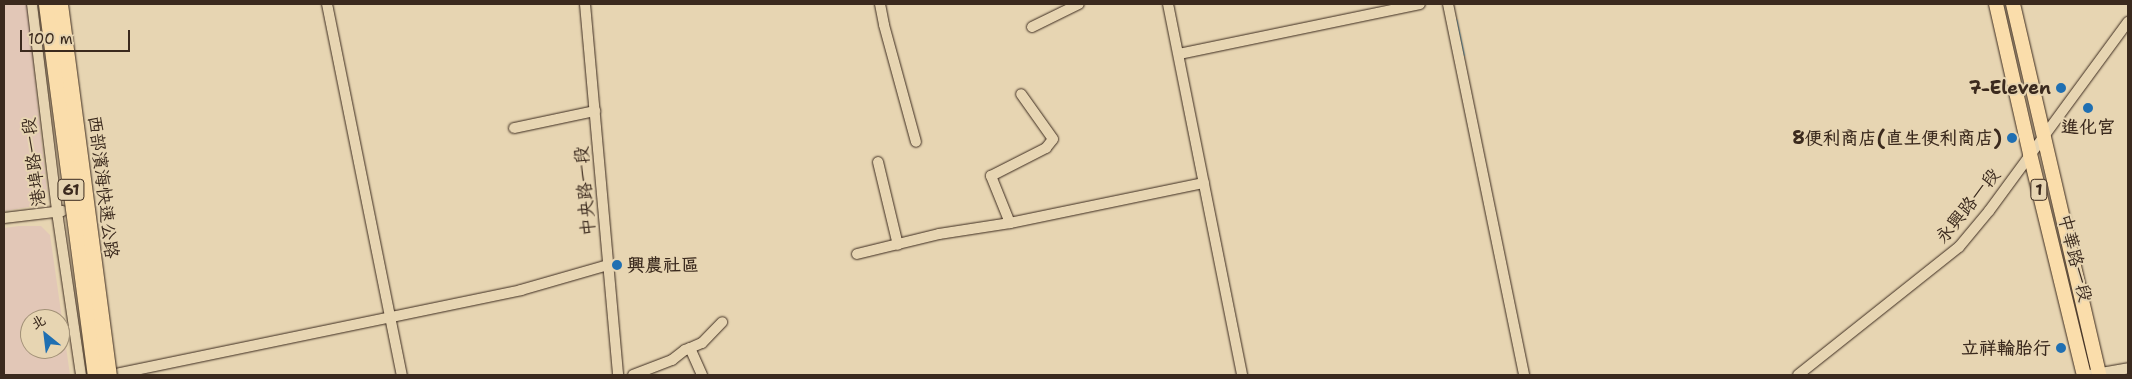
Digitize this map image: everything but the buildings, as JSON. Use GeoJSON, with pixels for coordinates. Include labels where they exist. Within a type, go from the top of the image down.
{"type":"FeatureCollection","features":[{"type":"Feature","properties":{"kind":"highway","name":"西部濱海快速公路"},"geometry":{"type":"LineString","coordinates":[[46,4],[95,375]]}},
{"type":"Feature","properties":{"kind":"highway","name":"西部濱海快速公路"},"geometry":{"type":"LineString","coordinates":[[60,4],[114,375]]}},
{"type":"Feature","properties":{"kind":"main road","name":"中華路一段"},"geometry":{"type":"LineString","coordinates":[[1996,4],[2030,154],[2084,375]]}},
{"type":"Feature","properties":{"kind":"main road","name":"中華路一段"},"geometry":{"type":"LineString","coordinates":[[2013,4],[2096,375]]}},
{"type":"Feature","properties":{"kind":"street","name":"港埠路一段"},"geometry":{"type":"LineString","coordinates":[[32,4],[57,212],[81,375]]}},
{"type":"Feature","properties":{"kind":"street"},"geometry":{"type":"LineString","coordinates":[[66,4],[114,375],[521,290],[608,265]]}},
{"type":"Feature","properties":{"kind":"street"},"geometry":{"type":"LineString","coordinates":[[327,4],[402,375]]}},
{"type":"Feature","properties":{"kind":"street","name":"中央路一段"},"geometry":{"type":"LineString","coordinates":[[585,4],[618,375]]}},
{"type":"Feature","properties":{"kind":"street"},"geometry":{"type":"LineString","coordinates":[[880,4],[916,142]]}},
{"type":"Feature","properties":{"kind":"street"},"geometry":{"type":"LineString","coordinates":[[1032,28],[1078,4]]}},
{"type":"Feature","properties":{"kind":"street"},"geometry":{"type":"LineString","coordinates":[[1168,4],[1242,375]]}},
{"type":"Feature","properties":{"kind":"street"},"geometry":{"type":"LineString","coordinates":[[1179,54],[1420,4]]}},
{"type":"Feature","properties":{"kind":"street"},"geometry":{"type":"LineString","coordinates":[[1448,4],[1524,375]]}},
{"type":"Feature","properties":{"kind":"street","name":"永興路一段"},"geometry":{"type":"LineString","coordinates":[[1798,375],[1959,247],[1976,228],[2128,22]]}},
{"type":"Feature","properties":{"kind":"street"},"geometry":{"type":"LineString","coordinates":[[1010,223],[991,176],[1046,148],[1053,139],[1021,94]]}},
{"type":"Feature","properties":{"kind":"street"},"geometry":{"type":"LineString","coordinates":[[514,128],[595,111]]}},
{"type":"Feature","properties":{"kind":"street"},"geometry":{"type":"LineString","coordinates":[[878,162],[898,245]]}},
{"type":"Feature","properties":{"kind":"street"},"geometry":{"type":"LineString","coordinates":[[857,254],[939,234],[1010,223],[1204,183]]}},
{"type":"Feature","properties":{"kind":"street"},"geometry":{"type":"LineString","coordinates":[[4,218],[94,209]]}},
{"type":"Feature","properties":{"kind":"street"},"geometry":{"type":"LineString","coordinates":[[633,375],[672,360],[685,350],[702,342],[722,322]]}},
{"type":"Feature","properties":{"kind":"street"},"geometry":{"type":"LineString","coordinates":[[690,348],[702,375]]}},
{"type":"Feature","properties":{"kind":"street"},"geometry":{"type":"LineString","coordinates":[[2096,375],[2128,368]]}},
{"type":"Feature","properties":{"kind":"shaded area"},"geometry":{"type":"Polygon","coordinates":[[[4,4],[27,4],[47,192],[35,206],[4,211],[4,4]]]}},
{"type":"Feature","properties":{"kind":"shaded area"},"geometry":{"type":"Polygon","coordinates":[[[41,226],[50,235],[61,309],[20,309],[20,359],[68,359],[70,375],[4,375],[4,228],[41,226]]]}},
{"type":"Feature","properties":{"kind":"waterway"},"geometry":{"type":"LineString","coordinates":[[1456,20],[1463,54]]}},
{"type":"Feature","properties":{"kind":"place","name":"7-Eleven"},"geometry":{"type":"Point","coordinates":[2061,88]}},
{"type":"Feature","properties":{"kind":"place","name":"進化宮"},"geometry":{"type":"Point","coordinates":[2088,108]}},
{"type":"Feature","properties":{"kind":"place","name":"8便利商店(直生便利商店)"},"geometry":{"type":"Point","coordinates":[2012,138]}},
{"type":"Feature","properties":{"kind":"place","name":"興農社區"},"geometry":{"type":"Point","coordinates":[617,265]}},
{"type":"Feature","properties":{"kind":"place","name":"立祥輪胎行"},"geometry":{"type":"Point","coordinates":[2061,348]}}]}
